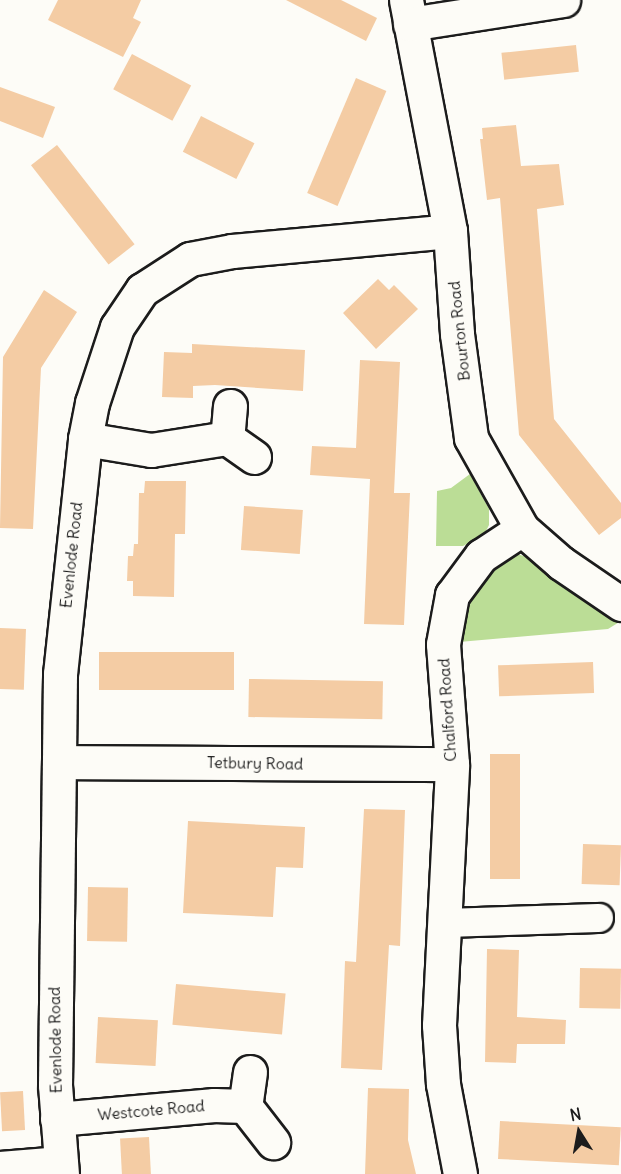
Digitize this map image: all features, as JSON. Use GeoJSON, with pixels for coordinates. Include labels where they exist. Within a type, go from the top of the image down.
{"type":"FeatureCollection","features":[{"type":"Feature","properties":{"kind":"street"},"geometry":{"type":"LineString","coordinates":[[408,12],[564,0]]}},
{"type":"Feature","properties":{"kind":"street","name":"Bourton Road"},"geometry":{"type":"LineString","coordinates":[[408,12],[450,231],[457,333],[471,438],[522,529],[561,563],[621,604]]}},
{"type":"Feature","properties":{"kind":"street","name":"Evenlode Road"},"geometry":{"type":"LineString","coordinates":[[61,1163],[57,1119],[55,923],[61,662],[85,439],[92,403],[117,327],[142,290],[190,259],[232,251],[450,231]]}},
{"type":"Feature","properties":{"kind":"street"},"geometry":{"type":"LineString","coordinates":[[226,438],[230,406]]}},
{"type":"Feature","properties":{"kind":"street"},"geometry":{"type":"LineString","coordinates":[[85,439],[151,450],[226,438],[255,457]]}},
{"type":"Feature","properties":{"kind":"street","name":"Chalford Road"},"geometry":{"type":"LineString","coordinates":[[460,1174],[443,1084],[439,1025],[452,764],[443,644],[452,595],[481,556],[522,529]]}},
{"type":"Feature","properties":{"kind":"street","name":"Tetbury Road"},"geometry":{"type":"LineString","coordinates":[[59,762],[452,764]]}},
{"type":"Feature","properties":{"kind":"street"},"geometry":{"type":"LineString","coordinates":[[445,923],[599,918]]}},
{"type":"Feature","properties":{"kind":"street"},"geometry":{"type":"LineString","coordinates":[[250,1072],[245,1106],[273,1142]]}},
{"type":"Feature","properties":{"kind":"street","name":"Westcote Road"},"geometry":{"type":"LineString","coordinates":[[57,1119],[213,1105],[245,1106]]}},
{"type":"Feature","properties":{"kind":"street"},"geometry":{"type":"LineString","coordinates":[[0,1154],[61,1163]]}},
{"type":"Feature","properties":{"kind":"street"},"geometry":{"type":"LineString","coordinates":[[0,1168],[61,1163]]}},
{"type":"Feature","properties":{"kind":"green space"},"geometry":{"type":"Polygon","coordinates":[[[470,474],[489,509],[489,525],[484,535],[463,546],[436,546],[437,491],[451,488],[470,474]]]}},
{"type":"Feature","properties":{"kind":"green space"},"geometry":{"type":"Polygon","coordinates":[[[514,553],[533,559],[621,615],[621,621],[608,629],[459,642],[459,623],[475,580],[514,553]]]}},
{"type":"Feature","properties":{"kind":"building"},"geometry":{"type":"Polygon","coordinates":[[[58,0],[141,0],[133,18],[141,22],[123,57],[48,20],[58,0]]]}},
{"type":"Feature","properties":{"kind":"building"},"geometry":{"type":"Polygon","coordinates":[[[286,0],[341,0],[377,18],[366,41],[286,0]]]}},
{"type":"Feature","properties":{"kind":"building"},"geometry":{"type":"Polygon","coordinates":[[[576,45],[579,72],[504,80],[501,53],[576,45]]]}},
{"type":"Feature","properties":{"kind":"building"},"geometry":{"type":"Polygon","coordinates":[[[132,54],[191,85],[172,121],[113,89],[132,54]]]}},
{"type":"Feature","properties":{"kind":"building"},"geometry":{"type":"Polygon","coordinates":[[[356,78],[386,91],[338,206],[307,193],[356,78]]]}},
{"type":"Feature","properties":{"kind":"building"},"geometry":{"type":"Polygon","coordinates":[[[0,87],[55,107],[43,138],[0,121],[0,87]]]}},
{"type":"Feature","properties":{"kind":"building"},"geometry":{"type":"Polygon","coordinates":[[[201,116],[254,143],[236,179],[183,152],[201,116]]]}},
{"type":"Feature","properties":{"kind":"building"},"geometry":{"type":"Polygon","coordinates":[[[516,125],[521,166],[559,164],[564,205],[537,209],[554,419],[621,503],[621,518],[599,535],[519,435],[500,198],[487,200],[480,139],[483,139],[482,128],[516,125]]]}},
{"type":"Feature","properties":{"kind":"building"},"geometry":{"type":"Polygon","coordinates":[[[57,145],[135,244],[109,265],[31,165],[57,145]]]}},
{"type":"Feature","properties":{"kind":"building"},"geometry":{"type":"Polygon","coordinates":[[[378,279],[389,290],[394,285],[418,309],[376,349],[343,313],[378,279]]]}},
{"type":"Feature","properties":{"kind":"building"},"geometry":{"type":"Polygon","coordinates":[[[44,290],[77,312],[41,368],[33,529],[0,528],[3,357],[44,290]]]}},
{"type":"Feature","properties":{"kind":"building"},"geometry":{"type":"Polygon","coordinates":[[[192,344],[305,350],[303,391],[215,385],[193,386],[193,398],[162,397],[164,352],[192,353],[192,344]]]}},
{"type":"Feature","properties":{"kind":"building"},"geometry":{"type":"Polygon","coordinates":[[[360,360],[400,362],[394,493],[410,493],[404,625],[364,624],[370,479],[310,475],[312,446],[356,448],[360,360]]]}},
{"type":"Feature","properties":{"kind":"building"},"geometry":{"type":"Polygon","coordinates":[[[145,481],[186,481],[185,534],[175,534],[174,597],[133,596],[133,581],[127,581],[128,556],[133,556],[134,544],[138,544],[139,493],[144,493],[145,481]]]}},
{"type":"Feature","properties":{"kind":"building"},"geometry":{"type":"Polygon","coordinates":[[[244,506],[303,510],[300,554],[241,550],[244,506]]]}},
{"type":"Feature","properties":{"kind":"building"},"geometry":{"type":"Polygon","coordinates":[[[0,628],[26,629],[24,690],[0,689],[0,628]]]}},
{"type":"Feature","properties":{"kind":"building"},"geometry":{"type":"Polygon","coordinates":[[[99,652],[234,652],[234,690],[99,690],[99,652]]]}},
{"type":"Feature","properties":{"kind":"building"},"geometry":{"type":"Polygon","coordinates":[[[593,662],[594,693],[499,696],[498,665],[593,662]]]}},
{"type":"Feature","properties":{"kind":"building"},"geometry":{"type":"Polygon","coordinates":[[[249,679],[383,681],[382,719],[248,717],[249,679]]]}},
{"type":"Feature","properties":{"kind":"building"},"geometry":{"type":"Polygon","coordinates":[[[490,754],[520,754],[520,879],[490,879],[490,754]]]}},
{"type":"Feature","properties":{"kind":"building"},"geometry":{"type":"Polygon","coordinates":[[[364,809],[405,810],[400,946],[389,945],[382,1070],[341,1068],[345,961],[356,962],[364,809]]]}},
{"type":"Feature","properties":{"kind":"building"},"geometry":{"type":"Polygon","coordinates":[[[188,821],[305,827],[303,868],[276,867],[273,917],[183,913],[188,821]]]}},
{"type":"Feature","properties":{"kind":"building"},"geometry":{"type":"Polygon","coordinates":[[[583,844],[621,845],[620,885],[582,884],[583,844]]]}},
{"type":"Feature","properties":{"kind":"building"},"geometry":{"type":"Polygon","coordinates":[[[88,887],[128,888],[127,942],[87,941],[88,887]]]}},
{"type":"Feature","properties":{"kind":"building"},"geometry":{"type":"Polygon","coordinates":[[[487,949],[519,950],[517,1017],[566,1020],[565,1044],[517,1044],[516,1063],[485,1062],[487,949]]]}},
{"type":"Feature","properties":{"kind":"building"},"geometry":{"type":"Polygon","coordinates":[[[580,968],[621,969],[620,1009],[579,1008],[580,968]]]}},
{"type":"Feature","properties":{"kind":"building"},"geometry":{"type":"Polygon","coordinates":[[[176,984],[286,994],[282,1034],[172,1025],[176,984]]]}},
{"type":"Feature","properties":{"kind":"building"},"geometry":{"type":"Polygon","coordinates":[[[98,1017],[158,1020],[156,1066],[96,1063],[98,1017]]]}},
{"type":"Feature","properties":{"kind":"building"},"geometry":{"type":"Polygon","coordinates":[[[368,1088],[409,1089],[408,1140],[416,1174],[365,1174],[368,1088]]]}},
{"type":"Feature","properties":{"kind":"building"},"geometry":{"type":"Polygon","coordinates":[[[23,1091],[25,1130],[2,1131],[0,1092],[23,1091]]]}},
{"type":"Feature","properties":{"kind":"building"},"geometry":{"type":"Polygon","coordinates":[[[500,1121],[621,1127],[619,1165],[498,1159],[500,1121]]]}},
{"type":"Feature","properties":{"kind":"building"},"geometry":{"type":"Polygon","coordinates":[[[149,1137],[151,1174],[122,1174],[120,1139],[149,1137]]]}}]}
